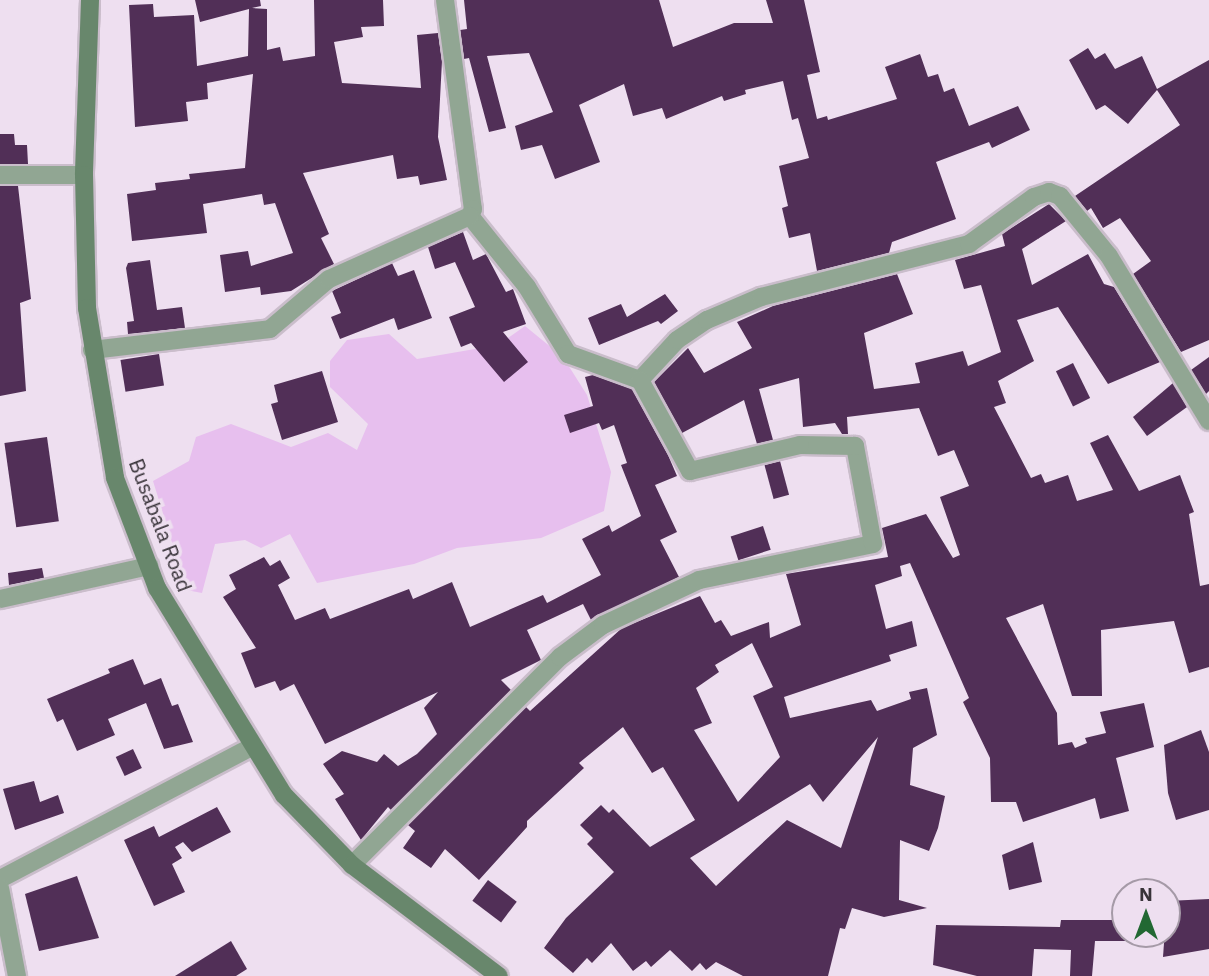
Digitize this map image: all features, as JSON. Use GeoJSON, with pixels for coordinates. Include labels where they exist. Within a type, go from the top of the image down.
{"type":"FeatureCollection","features":[{"type":"Feature","properties":{"kind":"street","name":"Busabala Road"},"geometry":{"type":"LineString","coordinates":[[90,0],[84,175],[92,350],[115,478],[149,566],[198,661],[284,795],[352,865],[499,976]]}},
{"type":"Feature","properties":{"kind":"street"},"geometry":{"type":"LineString","coordinates":[[92,350],[270,329],[329,279],[470,216],[473,209],[445,0]]}},
{"type":"Feature","properties":{"kind":"street"},"geometry":{"type":"LineString","coordinates":[[0,175],[84,175]]}},
{"type":"Feature","properties":{"kind":"street"},"geometry":{"type":"LineString","coordinates":[[640,380],[677,340],[707,320],[761,298],[969,244],[1034,197],[1049,192],[1059,196],[1109,256],[1209,421]]}},
{"type":"Feature","properties":{"kind":"street"},"geometry":{"type":"LineString","coordinates":[[352,865],[560,656],[603,625],[699,580],[873,544],[855,446],[800,445],[690,471],[640,380],[568,354],[537,301],[470,216]]}},
{"type":"Feature","properties":{"kind":"street"},"geometry":{"type":"LineString","coordinates":[[0,599],[149,566]]}},
{"type":"Feature","properties":{"kind":"street"},"geometry":{"type":"LineString","coordinates":[[0,879],[251,747]]}},
{"type":"Feature","properties":{"kind":"street"},"geometry":{"type":"LineString","coordinates":[[0,888],[17,976]]}},
{"type":"Feature","properties":{"kind":"shaded area"},"geometry":{"type":"Polygon","coordinates":[[[525,326],[563,357],[587,395],[611,472],[604,511],[541,538],[457,548],[414,564],[317,583],[290,534],[261,548],[245,540],[215,544],[202,593],[181,589],[179,565],[153,481],[189,461],[196,437],[231,424],[291,447],[328,433],[357,450],[368,424],[330,387],[330,361],[347,340],[389,334],[417,359],[498,345],[525,326]]]}},
{"type":"Feature","properties":{"kind":"building"},"geometry":{"type":"Polygon","coordinates":[[[195,0],[260,0],[261,6],[252,8],[267,9],[267,50],[280,47],[283,61],[315,56],[314,0],[383,0],[384,26],[361,27],[363,37],[334,42],[342,83],[421,88],[417,35],[438,33],[442,61],[438,137],[447,180],[420,185],[418,176],[397,179],[393,155],[303,173],[329,234],[321,238],[334,264],[291,291],[261,295],[260,287],[225,292],[220,255],[248,251],[251,266],[293,253],[275,203],[264,205],[262,194],[203,204],[207,233],[132,241],[127,194],[156,190],[155,183],[190,179],[189,174],[245,168],[253,74],[207,83],[208,99],[186,102],[188,121],[135,127],[129,5],[153,4],[154,17],[194,15],[197,66],[248,56],[249,9],[200,22],[195,0]]]}},
{"type":"Feature","properties":{"kind":"building"},"geometry":{"type":"Polygon","coordinates":[[[464,0],[659,0],[673,47],[734,23],[773,23],[766,0],[804,0],[820,72],[807,75],[817,119],[827,116],[828,120],[897,99],[885,67],[920,54],[928,77],[938,74],[944,92],[954,88],[969,126],[1018,106],[1030,130],[992,148],[989,142],[936,162],[956,219],[892,242],[889,253],[817,271],[810,233],[789,238],[782,208],[788,206],[779,166],[809,158],[798,118],[792,120],[783,81],[745,90],[746,94],[724,101],[722,96],[666,119],[662,108],[633,116],[624,84],[579,105],[600,162],[555,179],[542,145],[521,150],[515,126],[553,112],[529,53],[487,56],[506,128],[489,132],[469,58],[464,59],[460,30],[467,29],[464,0]]]}},
{"type":"Feature","properties":{"kind":"building"},"geometry":{"type":"Polygon","coordinates":[[[1088,48],[1095,59],[1105,53],[1115,69],[1142,56],[1157,89],[1209,60],[1209,340],[1181,352],[1133,274],[1151,261],[1120,218],[1103,228],[1091,208],[1087,211],[1075,196],[1180,125],[1157,90],[1128,124],[1105,105],[1096,110],[1069,60],[1088,48]]]}},
{"type":"Feature","properties":{"kind":"building"},"geometry":{"type":"Polygon","coordinates":[[[0,134],[14,134],[15,145],[27,145],[28,164],[0,164],[0,134]]]}},
{"type":"Feature","properties":{"kind":"building"},"geometry":{"type":"Polygon","coordinates":[[[0,186],[18,186],[31,299],[20,303],[26,391],[0,396],[0,186]]]}},
{"type":"Feature","properties":{"kind":"building"},"geometry":{"type":"Polygon","coordinates":[[[1049,204],[1066,221],[1022,249],[1032,285],[1088,254],[1104,284],[1114,287],[1160,362],[1108,384],[1058,307],[1017,320],[1034,361],[998,381],[1006,403],[994,407],[1031,478],[1041,474],[1045,483],[1068,475],[1077,501],[1113,490],[1090,443],[1108,435],[1139,491],[1180,475],[1194,512],[1189,514],[1200,586],[1209,584],[1209,667],[1189,673],[1174,621],[1101,630],[1102,696],[1072,696],[1043,604],[1006,618],[1057,713],[1058,745],[1072,742],[1075,748],[1087,743],[1085,738],[1106,733],[1100,712],[1144,703],[1154,747],[1116,758],[1129,811],[1100,819],[1095,798],[1023,822],[1016,802],[991,802],[990,758],[963,702],[969,698],[910,563],[900,566],[902,576],[875,585],[886,629],[912,621],[917,646],[889,655],[891,661],[784,697],[790,718],[871,700],[877,711],[911,699],[909,692],[927,688],[937,735],[913,748],[910,785],[945,796],[938,828],[929,851],[900,840],[899,900],[927,908],[884,917],[852,908],[845,929],[840,928],[828,976],[743,976],[716,962],[706,970],[700,963],[692,971],[670,950],[651,967],[646,961],[633,971],[611,943],[592,963],[587,958],[573,973],[544,948],[566,918],[614,872],[587,844],[593,838],[580,825],[601,805],[609,813],[613,809],[650,847],[695,820],[663,767],[652,773],[623,727],[579,763],[584,768],[527,821],[527,827],[479,880],[445,849],[431,868],[403,848],[415,831],[408,825],[526,707],[530,711],[622,628],[700,596],[715,623],[721,620],[731,636],[769,622],[770,638],[801,625],[786,574],[888,557],[882,528],[926,514],[953,558],[960,555],[940,497],[969,486],[954,450],[938,456],[919,408],[847,417],[848,434],[842,434],[835,423],[803,427],[799,378],[759,389],[773,440],[757,444],[744,400],[682,433],[654,382],[688,348],[704,373],[752,348],[737,322],[773,306],[897,274],[913,314],[864,333],[874,389],[920,383],[915,363],[963,351],[968,366],[1001,352],[981,285],[964,289],[955,260],[1005,246],[1002,234],[1049,204]],[[752,643],[715,665],[719,672],[696,688],[712,723],[694,730],[738,802],[780,757],[753,696],[773,687],[752,643]],[[878,737],[823,802],[810,784],[690,858],[716,886],[787,820],[841,848],[878,737]]]}},
{"type":"Feature","properties":{"kind":"building"},"geometry":{"type":"Polygon","coordinates":[[[463,232],[473,260],[486,254],[506,292],[513,289],[526,324],[503,332],[528,362],[504,382],[471,343],[461,347],[449,317],[475,307],[455,262],[435,269],[428,247],[463,232]]]}},
{"type":"Feature","properties":{"kind":"building"},"geometry":{"type":"Polygon","coordinates":[[[150,260],[157,310],[182,307],[185,328],[128,334],[127,322],[134,321],[126,268],[128,263],[150,260]]]}},
{"type":"Feature","properties":{"kind":"building"},"geometry":{"type":"Polygon","coordinates":[[[392,263],[398,276],[414,270],[432,318],[398,330],[394,318],[340,339],[331,317],[341,313],[332,291],[392,263]]]}},
{"type":"Feature","properties":{"kind":"building"},"geometry":{"type":"Polygon","coordinates":[[[665,294],[678,311],[661,324],[658,321],[599,345],[588,318],[621,304],[627,317],[665,294]]]}},
{"type":"Feature","properties":{"kind":"building"},"geometry":{"type":"Polygon","coordinates":[[[159,354],[164,386],[125,392],[120,360],[159,354]]]}},
{"type":"Feature","properties":{"kind":"building"},"geometry":{"type":"Polygon","coordinates":[[[1209,357],[1209,391],[1206,394],[1191,370],[1209,357]]]}},
{"type":"Feature","properties":{"kind":"building"},"geometry":{"type":"Polygon","coordinates":[[[1073,363],[1090,398],[1073,406],[1056,371],[1073,363]]]}},
{"type":"Feature","properties":{"kind":"building"},"geometry":{"type":"Polygon","coordinates":[[[322,371],[338,422],[282,440],[271,404],[278,402],[274,385],[322,371]]]}},
{"type":"Feature","properties":{"kind":"building"},"geometry":{"type":"Polygon","coordinates":[[[593,375],[632,389],[677,476],[655,485],[677,532],[660,540],[679,577],[591,620],[583,604],[527,630],[541,660],[501,680],[511,690],[391,810],[388,807],[361,840],[335,799],[344,794],[323,764],[342,751],[377,762],[384,754],[398,766],[417,754],[437,734],[424,708],[438,692],[325,744],[294,684],[280,691],[275,681],[255,688],[241,653],[256,648],[223,597],[236,589],[229,575],[264,557],[270,566],[280,560],[290,578],[278,585],[295,620],[325,608],[330,619],[409,589],[413,599],[452,582],[470,627],[543,595],[547,603],[601,575],[582,539],[609,525],[612,532],[641,516],[621,465],[627,463],[614,425],[602,430],[599,423],[570,433],[564,415],[593,406],[585,377],[593,375]]]}},
{"type":"Feature","properties":{"kind":"building"},"geometry":{"type":"Polygon","coordinates":[[[1173,383],[1187,407],[1147,436],[1133,417],[1173,383]]]}},
{"type":"Feature","properties":{"kind":"building"},"geometry":{"type":"Polygon","coordinates":[[[47,437],[59,521],[16,527],[4,443],[47,437]]]}},
{"type":"Feature","properties":{"kind":"building"},"geometry":{"type":"Polygon","coordinates":[[[780,461],[789,495],[774,499],[765,465],[780,461]]]}},
{"type":"Feature","properties":{"kind":"building"},"geometry":{"type":"Polygon","coordinates":[[[763,526],[771,550],[738,560],[731,537],[763,526]]]}},
{"type":"Feature","properties":{"kind":"building"},"geometry":{"type":"Polygon","coordinates":[[[42,568],[44,578],[9,585],[8,573],[42,568]]]}},
{"type":"Feature","properties":{"kind":"building"},"geometry":{"type":"Polygon","coordinates":[[[133,659],[144,685],[161,678],[172,706],[178,704],[193,742],[164,749],[146,703],[108,719],[115,735],[77,751],[63,719],[57,722],[47,699],[110,673],[108,669],[133,659]]]}},
{"type":"Feature","properties":{"kind":"building"},"geometry":{"type":"Polygon","coordinates":[[[1201,730],[1209,752],[1209,810],[1176,820],[1168,793],[1164,745],[1201,730]]]}},
{"type":"Feature","properties":{"kind":"building"},"geometry":{"type":"Polygon","coordinates":[[[133,749],[142,768],[125,776],[116,757],[133,749]]]}},
{"type":"Feature","properties":{"kind":"building"},"geometry":{"type":"Polygon","coordinates":[[[34,781],[40,802],[58,795],[64,813],[15,830],[3,789],[34,781]]]}},
{"type":"Feature","properties":{"kind":"building"},"geometry":{"type":"Polygon","coordinates":[[[217,807],[231,832],[192,852],[183,842],[175,847],[182,858],[172,864],[185,892],[154,906],[124,840],[154,826],[159,837],[217,807]]]}},
{"type":"Feature","properties":{"kind":"building"},"geometry":{"type":"Polygon","coordinates":[[[1033,842],[1042,882],[1009,890],[1002,855],[1033,842]]]}},
{"type":"Feature","properties":{"kind":"building"},"geometry":{"type":"Polygon","coordinates":[[[77,876],[99,938],[39,951],[25,894],[77,876]]]}},
{"type":"Feature","properties":{"kind":"building"},"geometry":{"type":"Polygon","coordinates":[[[488,880],[517,902],[501,922],[472,901],[488,880]]]}},
{"type":"Feature","properties":{"kind":"building"},"geometry":{"type":"Polygon","coordinates":[[[1209,899],[1209,949],[1163,957],[1164,948],[1181,948],[1181,900],[1209,899]]]}},
{"type":"Feature","properties":{"kind":"building"},"geometry":{"type":"Polygon","coordinates":[[[1061,920],[1111,920],[1111,941],[1095,941],[1092,976],[1070,976],[1071,950],[1034,949],[1032,976],[977,976],[933,965],[936,925],[1060,927],[1061,920]]]}},
{"type":"Feature","properties":{"kind":"building"},"geometry":{"type":"Polygon","coordinates":[[[231,941],[247,969],[236,976],[175,976],[231,941]]]}}]}
